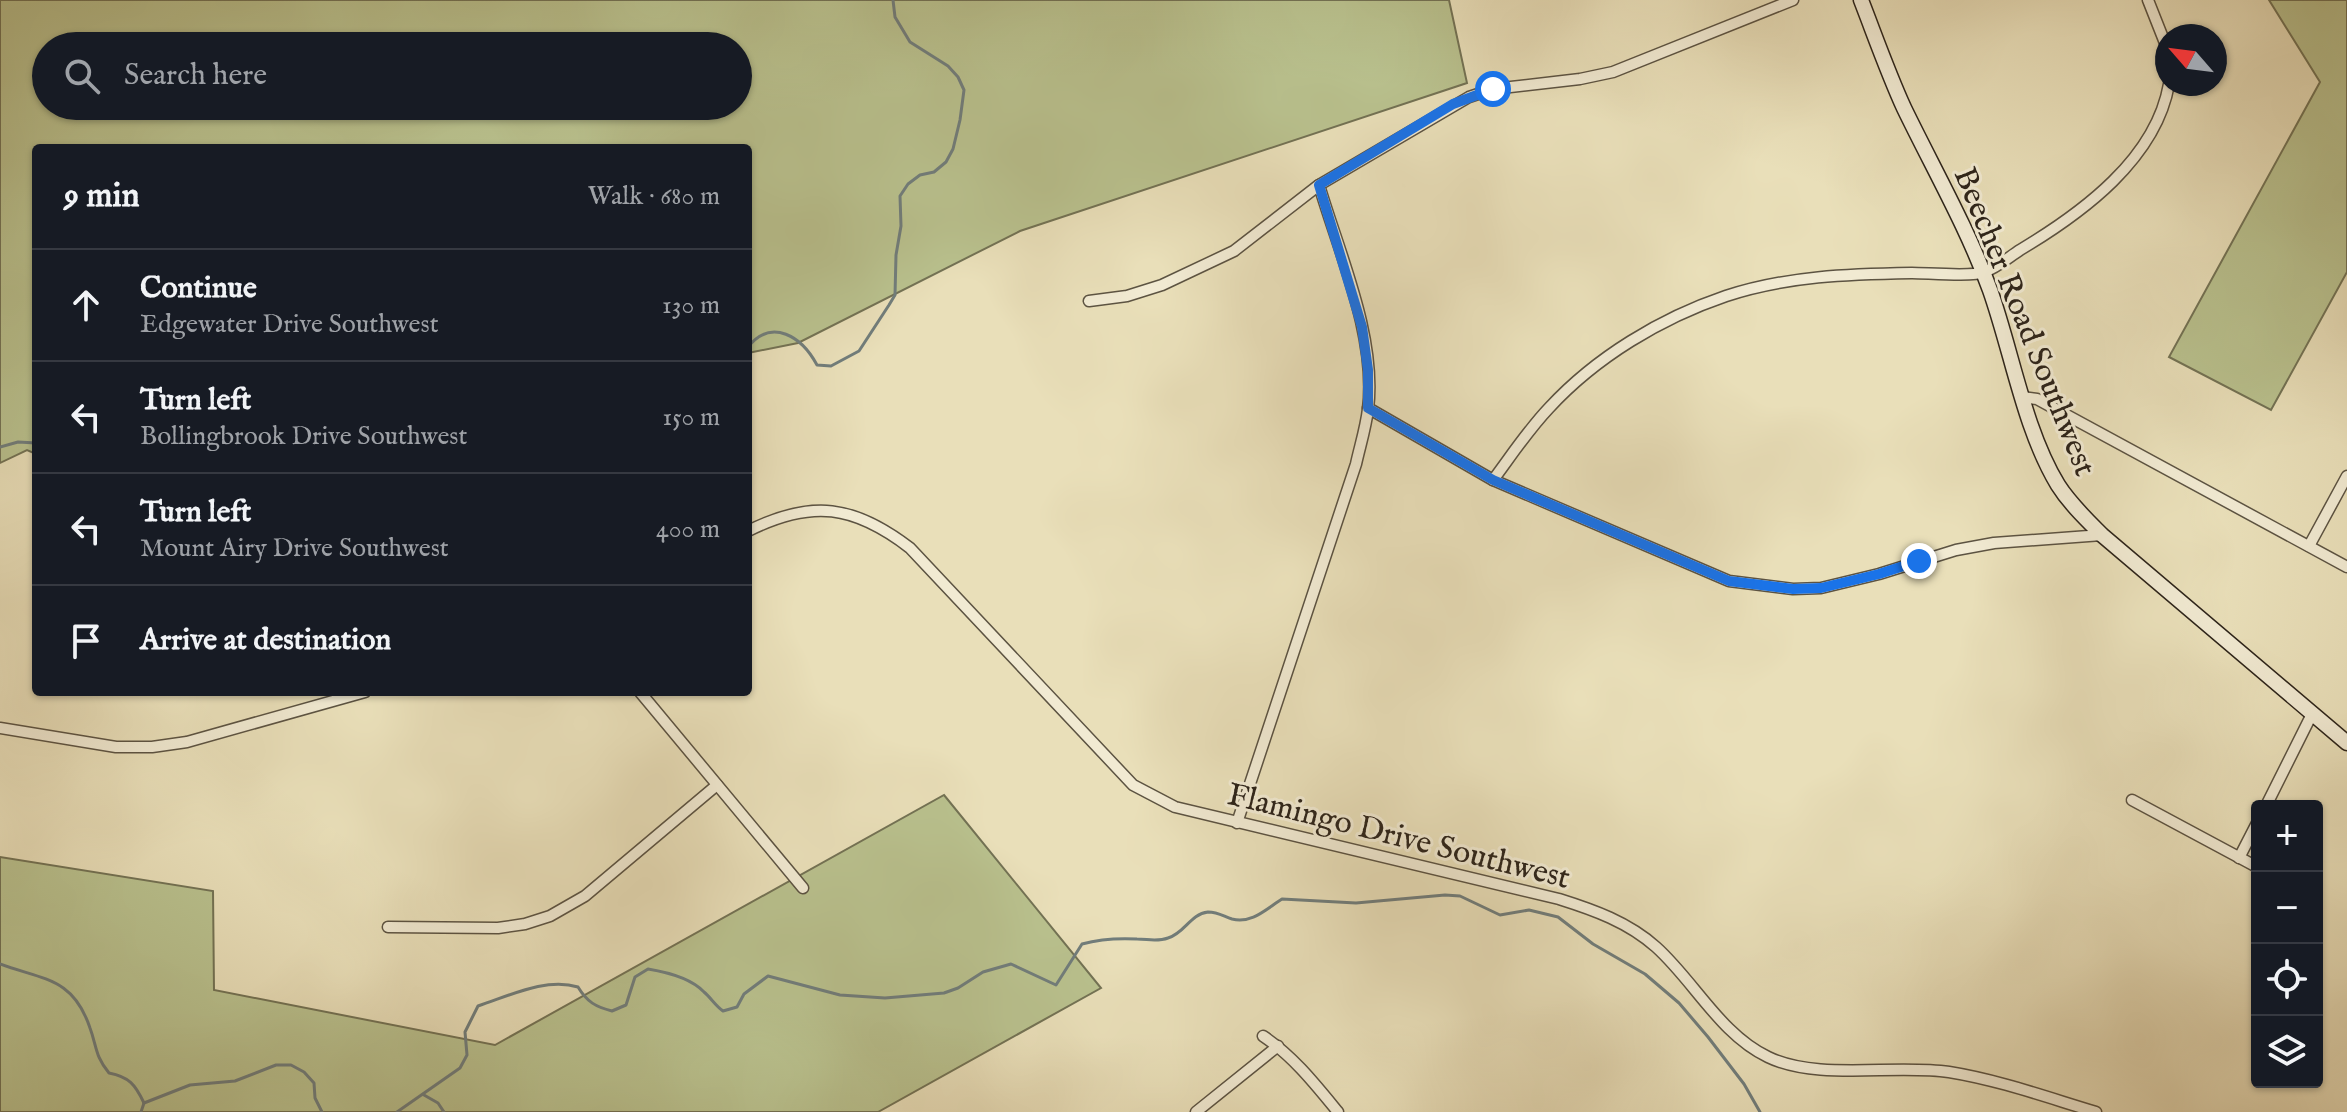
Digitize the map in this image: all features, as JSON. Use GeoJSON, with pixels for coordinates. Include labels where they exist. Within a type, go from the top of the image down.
{"type":"FeatureCollection","features":[{"type":"Feature","properties":{"kind":"street"},"geometry":{"type":"LineString","coordinates":[[1089,301],[1127,296],[1162,285],[1234,251],[1319,185],[1469,97],[1493,89],[1613,72],[1793,0]]}},
{"type":"Feature","properties":{"kind":"street","name":"Beecher Road Southwest"},"geometry":{"type":"LineString","coordinates":[[1861,0],[1902,105],[1955,210],[1982,273],[2022,397],[2044,457],[2058,484],[2073,506],[2102,535],[2347,743]]}},
{"type":"Feature","properties":{"kind":"street"},"geometry":{"type":"LineString","coordinates":[[2148,0],[2158,24]]}},
{"type":"Feature","properties":{"kind":"street"},"geometry":{"type":"LineString","coordinates":[[1493,480],[1548,409],[1573,385],[1632,341],[1694,308],[1756,288],[1828,275],[1982,273],[2052,231],[2112,180],[2156,128],[2167,96]]}},
{"type":"Feature","properties":{"kind":"street"},"geometry":{"type":"LineString","coordinates":[[1237,823],[1356,464],[1368,408],[1368,370],[1362,327],[1319,185]]}},
{"type":"Feature","properties":{"kind":"street"},"geometry":{"type":"LineString","coordinates":[[2022,397],[2037,399],[2347,567]]}},
{"type":"Feature","properties":{"kind":"street"},"geometry":{"type":"LineString","coordinates":[[1368,408],[1493,480],[1714,576],[1766,587],[1821,588],[1956,550],[1994,543],[2102,535]]}},
{"type":"Feature","properties":{"kind":"street"},"geometry":{"type":"LineString","coordinates":[[2309,546],[2347,476]]}},
{"type":"Feature","properties":{"kind":"street","name":"Flamingo Drive Southwest"},"geometry":{"type":"LineString","coordinates":[[752,529],[774,518],[815,511],[857,517],[884,529],[910,548],[1133,785],[1175,807],[1559,899],[1599,912],[1628,926],[1654,945],[1736,1035],[1752,1049],[1780,1062],[1809,1068],[1949,1072],[2096,1112]]}},
{"type":"Feature","properties":{"kind":"street"},"geometry":{"type":"LineString","coordinates":[[0,728],[116,747],[152,747],[187,742],[351,696]]}},
{"type":"Feature","properties":{"kind":"street"},"geometry":{"type":"LineString","coordinates":[[643,696],[803,888]]}},
{"type":"Feature","properties":{"kind":"street"},"geometry":{"type":"LineString","coordinates":[[2269,800],[2312,714]]}},
{"type":"Feature","properties":{"kind":"street"},"geometry":{"type":"LineString","coordinates":[[388,927],[498,928],[550,916],[585,896],[717,785]]}},
{"type":"Feature","properties":{"kind":"street"},"geometry":{"type":"LineString","coordinates":[[2132,800],[2251,864]]}},
{"type":"Feature","properties":{"kind":"street"},"geometry":{"type":"LineString","coordinates":[[2239,858],[2251,835]]}},
{"type":"Feature","properties":{"kind":"street"},"geometry":{"type":"LineString","coordinates":[[1263,1036],[1278,1046],[1306,1074],[1338,1112]]}},
{"type":"Feature","properties":{"kind":"street"},"geometry":{"type":"LineString","coordinates":[[1196,1112],[1278,1046]]}},
{"type":"Feature","properties":{"kind":"green space"},"geometry":{"type":"Polygon","coordinates":[[[0,0],[1449,0],[1467,83],[1020,231],[798,343],[752,352],[752,144],[32,144],[32,452],[27,450],[0,463],[0,0]]]}},
{"type":"Feature","properties":{"kind":"green space"},"geometry":{"type":"Polygon","coordinates":[[[2269,0],[2347,0],[2347,272],[2271,410],[2169,357],[2320,82],[2269,0]]]}},
{"type":"Feature","properties":{"kind":"green space"},"geometry":{"type":"Polygon","coordinates":[[[944,795],[1101,988],[878,1112],[0,1112],[0,857],[213,891],[214,990],[495,1045],[944,795]]]}},
{"type":"Feature","properties":{"kind":"waterway"},"geometry":{"type":"LineString","coordinates":[[752,343],[767,333],[786,334],[803,346],[817,365],[831,366],[859,351],[895,295],[896,255],[901,226],[900,196],[908,184],[920,175],[934,172],[946,162],[953,149],[964,90],[948,66],[910,42],[895,17],[893,0]]}},
{"type":"Feature","properties":{"kind":"waterway"},"geometry":{"type":"LineString","coordinates":[[0,447],[18,442],[32,443]]}},
{"type":"Feature","properties":{"kind":"waterway"},"geometry":{"type":"LineString","coordinates":[[397,1112],[460,1068],[467,1055],[465,1032],[478,1006],[540,986],[578,987],[592,1003],[612,1011],[626,1005],[635,977],[648,969],[685,979],[723,1011],[737,1007],[744,994],[768,976],[840,995],[885,998],[944,993],[983,972],[1011,964],[1056,985],[1082,944],[1116,939],[1164,939],[1174,936],[1202,913],[1215,913],[1239,920],[1258,915],[1282,899],[1356,903],[1445,895],[1460,896],[1500,915],[1529,910],[1558,917],[1593,944],[1645,974],[1679,1003],[1708,1037],[1744,1084],[1760,1112]]}},
{"type":"Feature","properties":{"kind":"waterway"},"geometry":{"type":"LineString","coordinates":[[0,964],[55,983],[75,999],[83,1011],[104,1067],[109,1073],[131,1082],[144,1103]]}},
{"type":"Feature","properties":{"kind":"waterway"},"geometry":{"type":"LineString","coordinates":[[144,1103],[190,1085],[235,1081],[276,1065],[291,1065],[304,1072],[314,1083],[315,1098],[322,1112]]}},
{"type":"Feature","properties":{"kind":"waterway"},"geometry":{"type":"LineString","coordinates":[[424,1095],[438,1103],[444,1112]]}},
{"type":"Feature","properties":{"kind":"waterway"},"geometry":{"type":"LineString","coordinates":[[141,1112],[144,1103]]}},
{"type":"Feature","properties":{"kind":"route"},"geometry":{"type":"LineString","coordinates":[[1493,89],[1453,104],[1319,185],[1362,327],[1368,370],[1368,408],[1493,480],[1729,581],[1766,587],[1821,588],[1845,584],[1919,561]]}}]}
